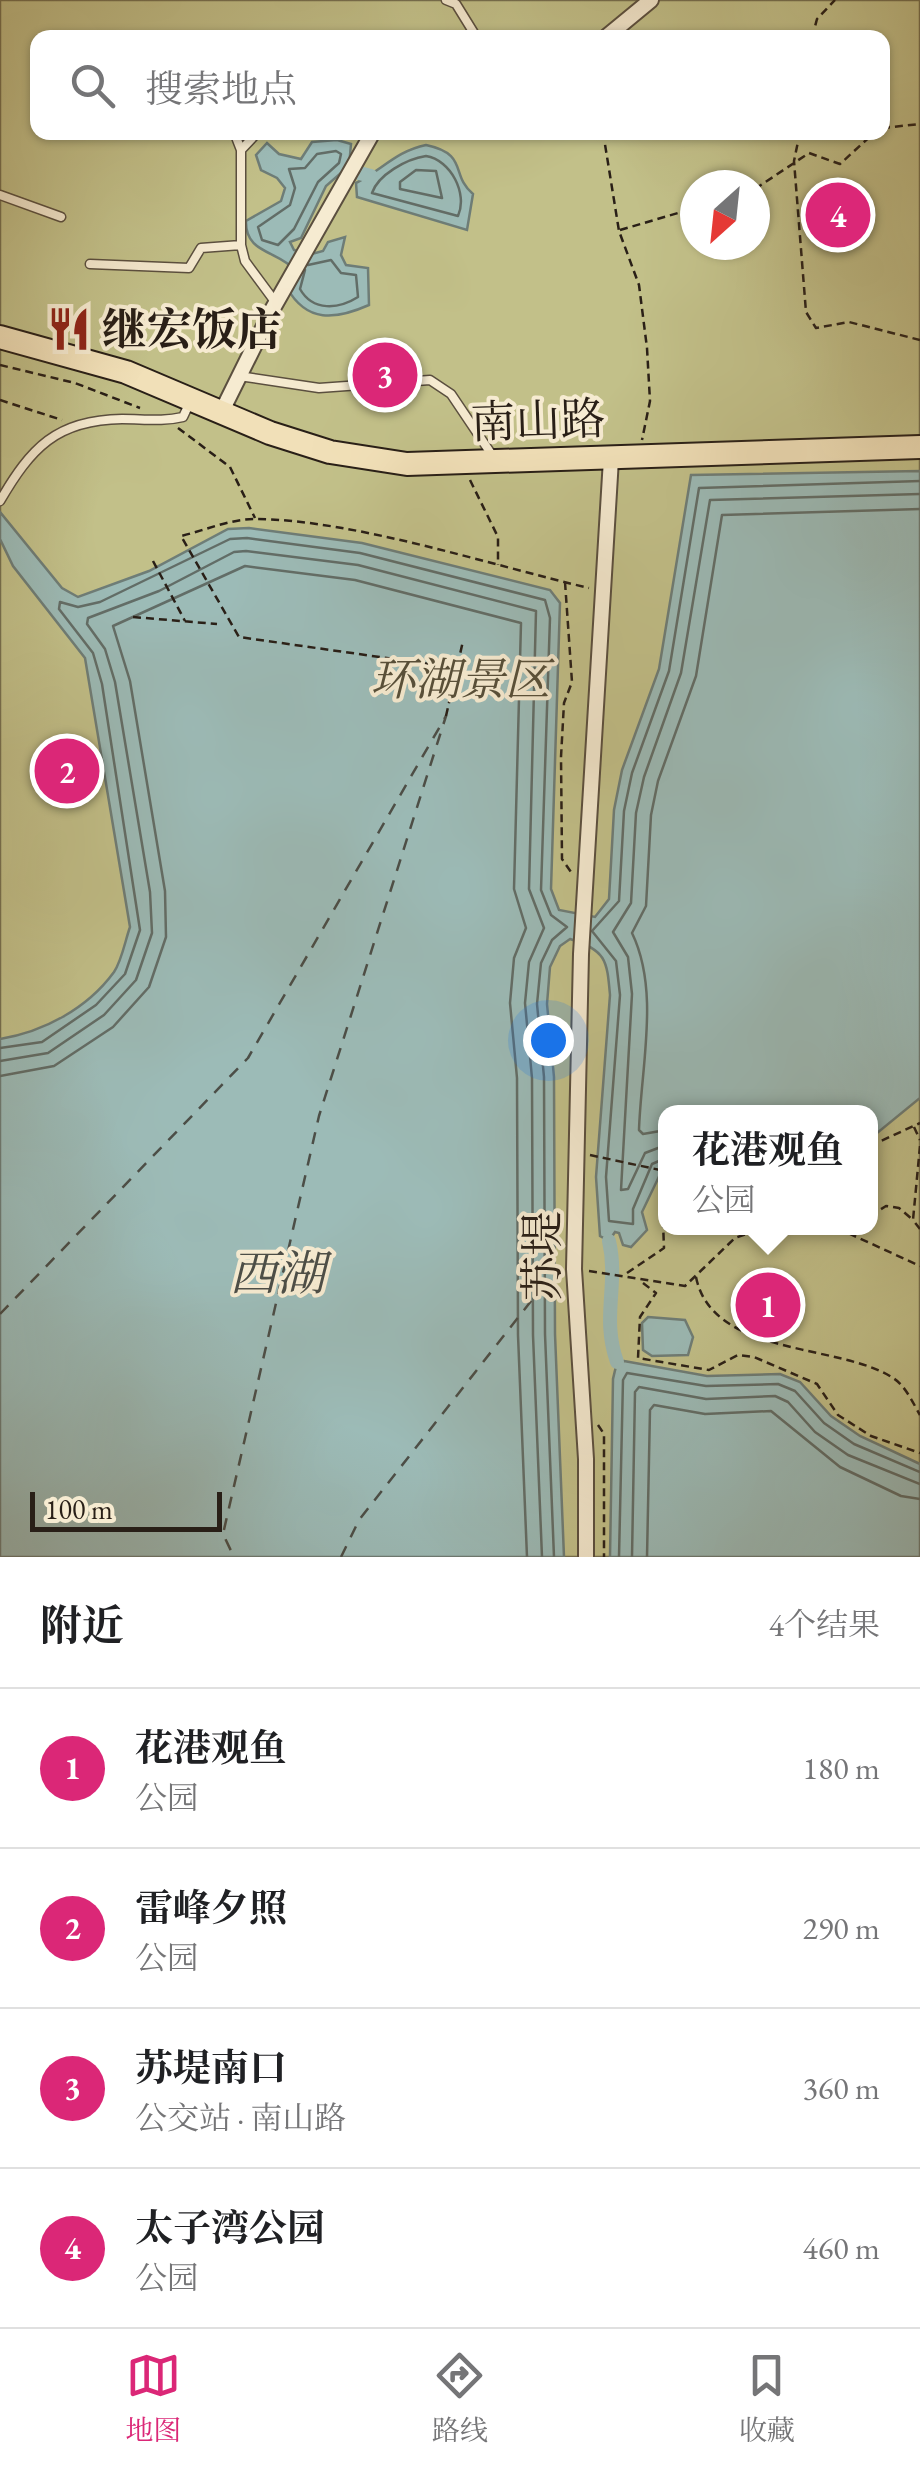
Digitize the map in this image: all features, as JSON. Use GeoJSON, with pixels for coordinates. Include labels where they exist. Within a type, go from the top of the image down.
{"type":"FeatureCollection","features":[{"type":"Feature","properties":{"kind":"main road","name":"南山路"},"geometry":{"type":"LineString","coordinates":[[0,337],[126,372],[330,452],[407,464],[920,447]]}},
{"type":"Feature","properties":{"kind":"street"},"geometry":{"type":"LineString","coordinates":[[614,30],[651,0]]}},
{"type":"Feature","properties":{"kind":"street"},"geometry":{"type":"LineString","coordinates":[[222,411],[276,303],[369,140]]}},
{"type":"Feature","properties":{"kind":"street"},"geometry":{"type":"LineString","coordinates":[[586,898],[600,590],[611,459]]}},
{"type":"Feature","properties":{"kind":"street","name":"苏堤"},"geometry":{"type":"LineString","coordinates":[[586,898],[581,954],[574,1269],[583,1398],[586,1557]]}},
{"type":"Feature","properties":{"kind":"lane"},"geometry":{"type":"LineString","coordinates":[[446,0],[456,4],[473,30]]}},
{"type":"Feature","properties":{"kind":"lane"},"geometry":{"type":"LineString","coordinates":[[237,140],[241,150],[241,245],[246,261],[276,303]]}},
{"type":"Feature","properties":{"kind":"lane"},"geometry":{"type":"LineString","coordinates":[[241,150],[250,140]]}},
{"type":"Feature","properties":{"kind":"lane"},"geometry":{"type":"LineString","coordinates":[[0,195],[61,217]]}},
{"type":"Feature","properties":{"kind":"lane"},"geometry":{"type":"LineString","coordinates":[[90,264],[189,268],[201,248],[241,245]]}},
{"type":"Feature","properties":{"kind":"lane"},"geometry":{"type":"LineString","coordinates":[[240,376],[319,388],[430,380],[451,394],[494,462]]}},
{"type":"Feature","properties":{"kind":"lane"},"geometry":{"type":"LineString","coordinates":[[0,500],[40,443],[104,420],[174,420],[184,417],[192,398]]}},
{"type":"Feature","properties":{"kind":"path"},"geometry":{"type":"LineString","coordinates":[[814,30],[817,19],[835,0]]}},
{"type":"Feature","properties":{"kind":"path"},"geometry":{"type":"LineString","coordinates":[[890,127],[920,124]]}},
{"type":"Feature","properties":{"kind":"path"},"geometry":{"type":"LineString","coordinates":[[604,140],[618,231],[639,285],[647,348],[650,401],[639,456]]}},
{"type":"Feature","properties":{"kind":"path"},"geometry":{"type":"LineString","coordinates":[[798,140],[794,161],[800,279],[806,312],[816,328],[849,322],[920,340]]}},
{"type":"Feature","properties":{"kind":"path"},"geometry":{"type":"LineString","coordinates":[[770,182],[809,153],[840,164],[866,140]]}},
{"type":"Feature","properties":{"kind":"path"},"geometry":{"type":"LineString","coordinates":[[618,231],[680,212]]}},
{"type":"Feature","properties":{"kind":"path"},"geometry":{"type":"LineString","coordinates":[[0,400],[48,412],[76,428]]}},
{"type":"Feature","properties":{"kind":"path"},"geometry":{"type":"LineString","coordinates":[[464,463],[475,499],[498,537],[498,566]]}},
{"type":"Feature","properties":{"kind":"path"},"geometry":{"type":"LineString","coordinates":[[457,668],[239,636],[181,536],[221,523],[256,519],[352,532],[600,590]]}},
{"type":"Feature","properties":{"kind":"path"},"geometry":{"type":"LineString","coordinates":[[153,561],[185,621]]}},
{"type":"Feature","properties":{"kind":"path"},"geometry":{"type":"LineString","coordinates":[[565,582],[572,682],[563,726],[562,858],[571,870],[572,882],[586,898]]}},
{"type":"Feature","properties":{"kind":"path"},"geometry":{"type":"LineString","coordinates":[[133,617],[217,624]]}},
{"type":"Feature","properties":{"kind":"path"},"geometry":{"type":"LineString","coordinates":[[446,716],[463,641]]}},
{"type":"Feature","properties":{"kind":"path"},"geometry":{"type":"LineString","coordinates":[[878,1142],[920,1123]]}},
{"type":"Feature","properties":{"kind":"path"},"geometry":{"type":"LineString","coordinates":[[914,1126],[920,1140]]}},
{"type":"Feature","properties":{"kind":"path"},"geometry":{"type":"LineString","coordinates":[[913,1220],[920,1146]]}},
{"type":"Feature","properties":{"kind":"path"},"geometry":{"type":"LineString","coordinates":[[595,1155],[658,1169]]}},
{"type":"Feature","properties":{"kind":"path"},"geometry":{"type":"LineString","coordinates":[[878,1211],[886,1206],[899,1208],[920,1229]]}},
{"type":"Feature","properties":{"kind":"path"},"geometry":{"type":"LineString","coordinates":[[626,1274],[664,1248],[664,1235]]}},
{"type":"Feature","properties":{"kind":"path"},"geometry":{"type":"LineString","coordinates":[[643,1283],[685,1286],[743,1235]]}},
{"type":"Feature","properties":{"kind":"path"},"geometry":{"type":"LineString","coordinates":[[856,1235],[920,1266]]}},
{"type":"Feature","properties":{"kind":"path"},"geometry":{"type":"LineString","coordinates":[[594,1271],[626,1274],[656,1294],[640,1317],[638,1358],[709,1370],[738,1355],[754,1357],[817,1384],[838,1416],[871,1436],[920,1453]]}},
{"type":"Feature","properties":{"kind":"path"},"geometry":{"type":"LineString","coordinates":[[696,1278],[706,1300],[736,1327],[763,1340],[894,1378],[920,1415]]}},
{"type":"Feature","properties":{"kind":"path"},"geometry":{"type":"LineString","coordinates":[[583,1398],[604,1434],[604,1557]]}},
{"type":"Feature","properties":{"kind":"green space","name":"环湖景区"},"geometry":{"type":"Polygon","coordinates":[[[0,0],[920,0],[920,1557],[0,1557],[0,0]]]}},
{"type":"Feature","properties":{"kind":"water"},"geometry":{"type":"Polygon","coordinates":[[[337,140],[351,144],[349,166],[326,186],[301,238],[290,242],[294,250],[308,255],[345,237],[341,255],[346,265],[368,268],[369,305],[345,314],[323,315],[303,308],[295,299],[287,288],[296,271],[251,240],[246,221],[281,201],[285,188],[277,178],[261,170],[256,155],[267,143],[279,154],[301,159],[312,142],[337,140]]]}},
{"type":"Feature","properties":{"kind":"water"},"geometry":{"type":"Polygon","coordinates":[[[426,145],[454,159],[473,194],[467,230],[357,197],[356,183],[406,152],[426,145]]]}},
{"type":"Feature","properties":{"kind":"water","name":"西湖"},"geometry":{"type":"Polygon","coordinates":[[[920,471],[920,1098],[878,1132],[878,1105],[658,1105],[658,1179],[642,1212],[647,1230],[631,1247],[623,1245],[619,1233],[615,1232],[609,1241],[600,1236],[596,1177],[610,995],[608,973],[598,952],[570,939],[560,946],[550,967],[547,1004],[554,1077],[555,1334],[564,1557],[0,1557],[0,1039],[48,1024],[91,997],[117,967],[130,927],[85,658],[13,566],[0,539],[0,512],[62,588],[78,597],[149,571],[228,529],[249,528],[362,543],[550,590],[560,603],[551,889],[559,910],[595,917],[609,899],[614,810],[622,770],[659,669],[691,475],[920,471]]]}},
{"type":"Feature","properties":{"kind":"water"},"geometry":{"type":"Polygon","coordinates":[[[648,1317],[685,1320],[693,1337],[688,1355],[652,1356],[643,1350],[642,1323],[648,1317]]]}},
{"type":"Feature","properties":{"kind":"water"},"geometry":{"type":"Polygon","coordinates":[[[617,1362],[707,1376],[780,1374],[800,1382],[831,1416],[860,1436],[920,1464],[920,1557],[610,1557],[613,1379],[617,1362]]]}},
{"type":"Feature","properties":{"kind":"waterway"},"geometry":{"type":"LineString","coordinates":[[347,170],[371,176]]}},
{"type":"Feature","properties":{"kind":"waterway"},"geometry":{"type":"LineString","coordinates":[[609,1241],[610,1330],[617,1362]]}},
{"type":"Feature","properties":{"kind":"ferry route"},"geometry":{"type":"LineString","coordinates":[[0,1314],[248,1058],[446,716],[319,1116],[223,1534],[234,1557]]}},
{"type":"Feature","properties":{"kind":"ferry route"},"geometry":{"type":"LineString","coordinates":[[341,1557],[359,1520],[535,1296]]}},
{"type":"Feature","properties":{"kind":"place","name":"太子湾公园"},"geometry":{"type":"Point","coordinates":[838,215]}},
{"type":"Feature","properties":{"kind":"place","name":"继宏饭店"},"geometry":{"type":"Point","coordinates":[69,329]}},
{"type":"Feature","properties":{"kind":"place","name":"苏堤南口"},"geometry":{"type":"Point","coordinates":[385,375]}},
{"type":"Feature","properties":{"kind":"place","name":"雷峰夕照"},"geometry":{"type":"Point","coordinates":[67,771]}},
{"type":"Feature","properties":{"kind":"place","name":"花港观鱼"},"geometry":{"type":"Point","coordinates":[768,1305]}}]}
